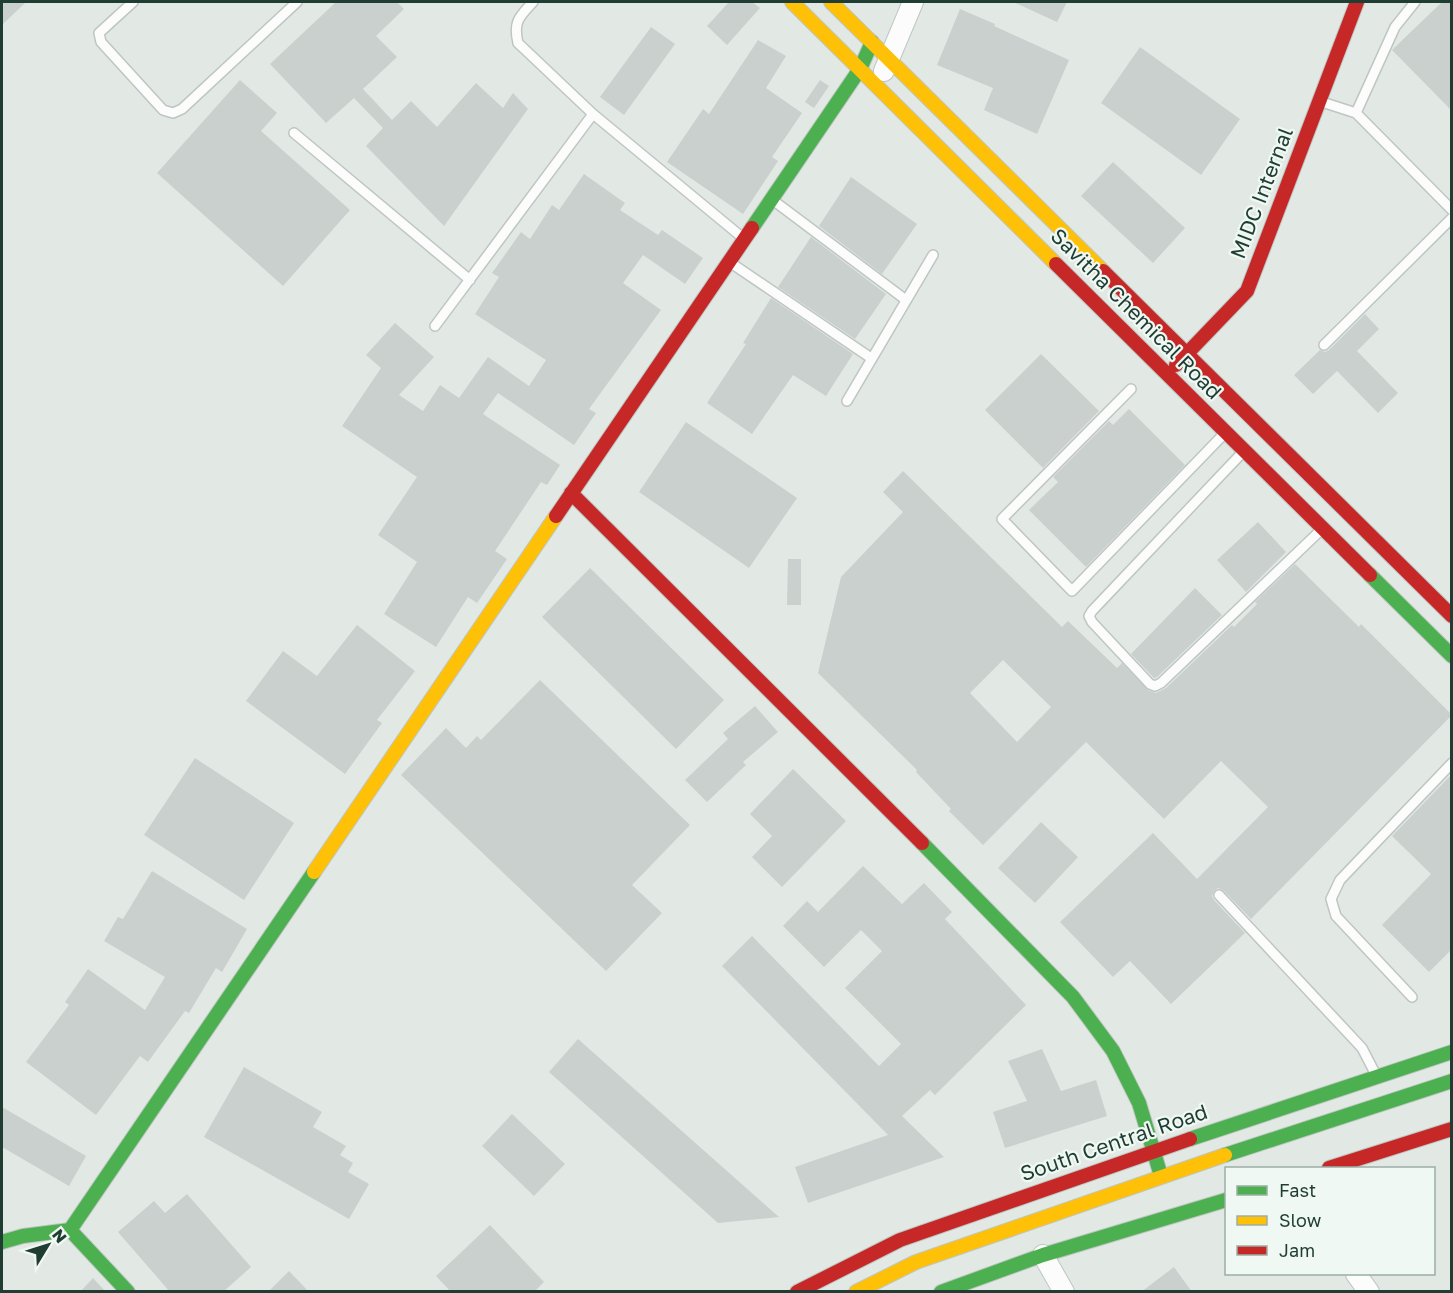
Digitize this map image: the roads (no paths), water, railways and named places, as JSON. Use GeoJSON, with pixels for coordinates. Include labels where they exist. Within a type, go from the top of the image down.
{"type":"FeatureCollection","features":[{"type":"Feature","properties":{"kind":"main road","name":"Savitha Chemical Road"},"geometry":{"type":"LineString","coordinates":[[792,2],[1452,656]]}},
{"type":"Feature","properties":{"kind":"main road","name":"Savitha Chemical Road"},"geometry":{"type":"LineString","coordinates":[[831,2],[1452,616]]}},
{"type":"Feature","properties":{"kind":"main road","name":"MIDC Internal"},"geometry":{"type":"LineString","coordinates":[[1167,375],[1247,291],[1358,2]]}},
{"type":"Feature","properties":{"kind":"main road"},"geometry":{"type":"LineString","coordinates":[[2,1242],[23,1236],[70,1230],[860,69],[872,42]]}},
{"type":"Feature","properties":{"kind":"main road"},"geometry":{"type":"LineString","coordinates":[[571,493],[1073,997],[1113,1051],[1139,1103],[1161,1176]]}},
{"type":"Feature","properties":{"kind":"main road","name":"South Central Road"},"geometry":{"type":"LineString","coordinates":[[797,1292],[900,1240],[1153,1150],[1452,1052]]}},
{"type":"Feature","properties":{"kind":"main road"},"geometry":{"type":"LineString","coordinates":[[856,1292],[916,1262],[1161,1176],[1452,1081]]}},
{"type":"Feature","properties":{"kind":"main road"},"geometry":{"type":"LineString","coordinates":[[1332,1167],[1452,1129]]}},
{"type":"Feature","properties":{"kind":"main road"},"geometry":{"type":"LineString","coordinates":[[941,1292],[1043,1255],[1225,1201]]}},
{"type":"Feature","properties":{"kind":"main road"},"geometry":{"type":"LineString","coordinates":[[70,1230],[128,1292]]}},
{"type":"Feature","properties":{"kind":"street"},"geometry":{"type":"LineString","coordinates":[[877,86],[913,2]]}},
{"type":"Feature","properties":{"kind":"street"},"geometry":{"type":"LineString","coordinates":[[1043,1255],[1064,1292]]}},
{"type":"Feature","properties":{"kind":"street"},"geometry":{"type":"LineString","coordinates":[[1357,1275],[1370,1292]]}},
{"type":"Feature","properties":{"kind":"lane"},"geometry":{"type":"LineString","coordinates":[[133,2],[99,33],[101,42],[163,110],[173,113],[182,109],[297,2]]}},
{"type":"Feature","properties":{"kind":"lane"},"geometry":{"type":"LineString","coordinates":[[533,2],[519,16],[515,29],[518,43],[593,114],[744,239]]}},
{"type":"Feature","properties":{"kind":"lane"},"geometry":{"type":"LineString","coordinates":[[1356,113],[1395,27],[1416,2]]}},
{"type":"Feature","properties":{"kind":"lane"},"geometry":{"type":"LineString","coordinates":[[1319,102],[1356,113],[1452,210]]}},
{"type":"Feature","properties":{"kind":"lane"},"geometry":{"type":"LineString","coordinates":[[435,326],[593,114]]}},
{"type":"Feature","properties":{"kind":"lane"},"geometry":{"type":"LineString","coordinates":[[294,132],[470,280]]}},
{"type":"Feature","properties":{"kind":"lane"},"geometry":{"type":"LineString","coordinates":[[771,199],[906,300]]}},
{"type":"Feature","properties":{"kind":"lane"},"geometry":{"type":"LineString","coordinates":[[1324,345],[1452,218]]}},
{"type":"Feature","properties":{"kind":"lane"},"geometry":{"type":"LineString","coordinates":[[847,401],[933,255]]}},
{"type":"Feature","properties":{"kind":"lane"},"geometry":{"type":"LineString","coordinates":[[729,261],[871,358]]}},
{"type":"Feature","properties":{"kind":"lane"},"geometry":{"type":"LineString","coordinates":[[1131,389],[1002,519],[1072,591],[1226,433]]}},
{"type":"Feature","properties":{"kind":"lane"},"geometry":{"type":"LineString","coordinates":[[1244,451],[1089,616],[1150,684],[1155,686],[1161,683],[1322,528]]}},
{"type":"Feature","properties":{"kind":"lane"},"geometry":{"type":"LineString","coordinates":[[1412,998],[1336,916],[1331,899],[1340,880],[1452,763]]}},
{"type":"Feature","properties":{"kind":"lane"},"geometry":{"type":"LineString","coordinates":[[1219,895],[1362,1048],[1377,1077]]}}]}
